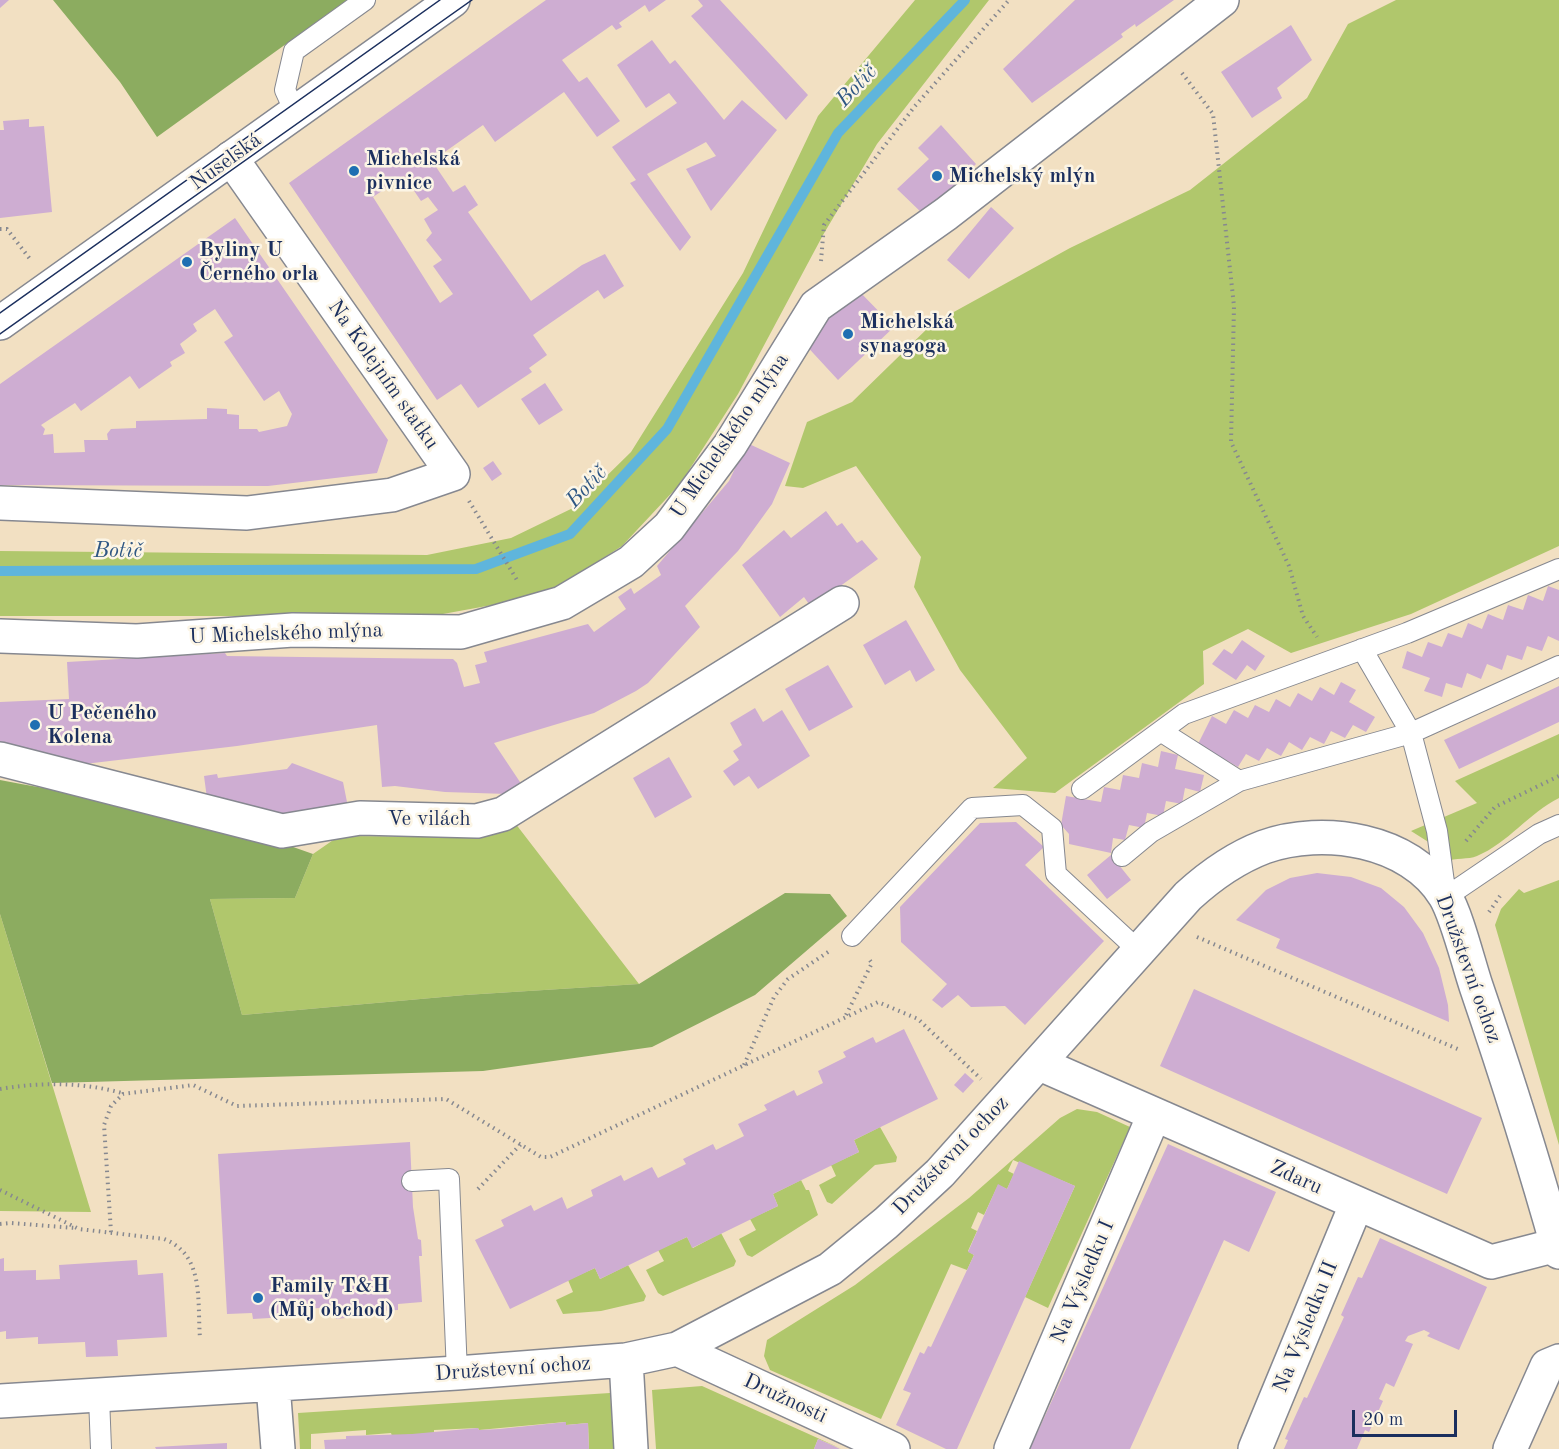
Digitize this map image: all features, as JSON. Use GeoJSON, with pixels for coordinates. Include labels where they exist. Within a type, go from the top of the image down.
{"type":"FeatureCollection","features":[{"type":"Feature","properties":{"kind":"street","name":"Nuselská"},"geometry":{"type":"LineString","coordinates":[[0,323],[453,0]]}},
{"type":"Feature","properties":{"kind":"street","name":"U Michelského mlýna"},"geometry":{"type":"LineString","coordinates":[[0,636],[137,640],[293,630],[461,632],[562,603],[631,562],[669,526],[730,445],[816,306],[946,214],[1222,0]]}},
{"type":"Feature","properties":{"kind":"street","name":"Na Kolejním statku"},"geometry":{"type":"LineString","coordinates":[[0,503],[247,513],[392,495],[453,474],[231,158]]}},
{"type":"Feature","properties":{"kind":"street","name":"Ve vilách"},"geometry":{"type":"LineString","coordinates":[[0,759],[282,831],[360,818],[477,820],[503,814],[842,603]]}},
{"type":"Feature","properties":{"kind":"street","name":"Družstevní ochoz"},"geometry":{"type":"LineString","coordinates":[[0,1401],[99,1397],[457,1373],[626,1360],[677,1349],[830,1269],[886,1223],[940,1173],[1188,896],[1229,863],[1266,846],[1303,839],[1344,839],[1385,849],[1423,870],[1446,897],[1505,1070],[1558,1247]]}},
{"type":"Feature","properties":{"kind":"street","name":"Zdaru"},"geometry":{"type":"LineString","coordinates":[[1040,1064],[1356,1205],[1491,1262],[1558,1247]]}},
{"type":"Feature","properties":{"kind":"street","name":"Na Výsledku I"},"geometry":{"type":"LineString","coordinates":[[1011,1449],[1154,1115]]}},
{"type":"Feature","properties":{"kind":"street","name":"Na Výsledku II"},"geometry":{"type":"LineString","coordinates":[[1255,1449],[1356,1205]]}},
{"type":"Feature","properties":{"kind":"street","name":"Družnosti"},"geometry":{"type":"LineString","coordinates":[[677,1349],[893,1449]]}},
{"type":"Feature","properties":{"kind":"street"},"geometry":{"type":"LineString","coordinates":[[626,1360],[631,1449]]}},
{"type":"Feature","properties":{"kind":"street"},"geometry":{"type":"LineString","coordinates":[[1510,1449],[1547,1366],[1559,1361]]}},
{"type":"Feature","properties":{"kind":"street"},"geometry":{"type":"LineString","coordinates":[[273,1385],[278,1449]]}},
{"type":"Feature","properties":{"kind":"lane"},"geometry":{"type":"LineString","coordinates":[[295,112],[285,90],[294,51],[365,0]]}},
{"type":"Feature","properties":{"kind":"lane"},"geometry":{"type":"LineString","coordinates":[[1082,789],[1184,714],[1407,633],[1559,569]]}},
{"type":"Feature","properties":{"kind":"lane"},"geometry":{"type":"LineString","coordinates":[[1362,649],[1411,733],[1437,831],[1446,897],[1539,834],[1559,825]]}},
{"type":"Feature","properties":{"kind":"lane"},"geometry":{"type":"LineString","coordinates":[[1122,856],[1151,832],[1239,781],[1411,733],[1559,666]]}},
{"type":"Feature","properties":{"kind":"lane"},"geometry":{"type":"LineString","coordinates":[[1162,732],[1239,781]]}},
{"type":"Feature","properties":{"kind":"lane"},"geometry":{"type":"LineString","coordinates":[[852,936],[972,808],[1023,805],[1052,828],[1056,874],[1139,951]]}},
{"type":"Feature","properties":{"kind":"lane"},"geometry":{"type":"LineString","coordinates":[[412,1181],[449,1179],[457,1373]]}},
{"type":"Feature","properties":{"kind":"lane"},"geometry":{"type":"LineString","coordinates":[[99,1397],[100,1449]]}},
{"type":"Feature","properties":{"kind":"path"},"geometry":{"type":"LineString","coordinates":[[816,306],[824,225],[915,106],[1009,0]]}},
{"type":"Feature","properties":{"kind":"path"},"geometry":{"type":"LineString","coordinates":[[1161,46],[1213,114],[1234,306],[1231,442],[1289,566],[1303,616],[1334,659]]}},
{"type":"Feature","properties":{"kind":"path"},"geometry":{"type":"LineString","coordinates":[[0,229],[8,229],[32,262]]}},
{"type":"Feature","properties":{"kind":"path"},"geometry":{"type":"LineString","coordinates":[[479,517],[516,579]]}},
{"type":"Feature","properties":{"kind":"path"},"geometry":{"type":"LineString","coordinates":[[1441,864],[1463,844],[1495,807],[1559,776]]}},
{"type":"Feature","properties":{"kind":"path"},"geometry":{"type":"LineString","coordinates":[[1487,915],[1502,895]]}},
{"type":"Feature","properties":{"kind":"path"},"geometry":{"type":"LineString","coordinates":[[1162,925],[1283,973],[1505,1070]]}},
{"type":"Feature","properties":{"kind":"path"},"geometry":{"type":"LineString","coordinates":[[744,1065],[774,997],[788,979],[852,936]]}},
{"type":"Feature","properties":{"kind":"path"},"geometry":{"type":"LineString","coordinates":[[846,1015],[872,963]]}},
{"type":"Feature","properties":{"kind":"path"},"geometry":{"type":"LineString","coordinates":[[0,1089],[37,1082],[96,1086],[123,1094],[193,1085],[237,1106],[446,1099],[541,1156],[550,1157],[846,1015],[872,1003],[884,1002],[918,1019],[984,1082]]}},
{"type":"Feature","properties":{"kind":"path"},"geometry":{"type":"LineString","coordinates":[[111,1232],[104,1125],[106,1114],[123,1094]]}},
{"type":"Feature","properties":{"kind":"path"},"geometry":{"type":"LineString","coordinates":[[0,1190],[79,1229]]}},
{"type":"Feature","properties":{"kind":"path"},"geometry":{"type":"LineString","coordinates":[[0,1224],[111,1232],[164,1239],[174,1243],[190,1259],[195,1270],[200,1338]]}},
{"type":"Feature","properties":{"kind":"green space"},"geometry":{"type":"Polygon","coordinates":[[[53,0],[347,0],[157,137],[120,82],[53,0]]]}},
{"type":"Feature","properties":{"kind":"green space"},"geometry":{"type":"Polygon","coordinates":[[[915,0],[989,0],[877,144],[823,235],[738,394],[680,484],[622,546],[563,584],[514,601],[432,616],[0,616],[0,551],[427,555],[511,538],[575,507],[631,452],[743,273],[818,116],[915,0]]]}},
{"type":"Feature","properties":{"kind":"green space"},"geometry":{"type":"Polygon","coordinates":[[[1396,0],[1559,0],[1559,546],[1411,614],[1291,653],[1248,629],[1203,651],[1204,684],[1055,793],[993,788],[1027,758],[960,670],[914,587],[921,557],[856,466],[803,488],[785,486],[807,422],[852,402],[932,324],[1070,248],[1190,190],[1307,98],[1348,24],[1396,0]]]}},
{"type":"Feature","properties":{"kind":"green space"},"geometry":{"type":"Polygon","coordinates":[[[1559,734],[1559,798],[1548,804],[1499,844],[1477,856],[1445,862],[1430,843],[1411,831],[1477,803],[1455,781],[1559,734]]]}},
{"type":"Feature","properties":{"kind":"green space"},"geometry":{"type":"Polygon","coordinates":[[[0,780],[197,819],[313,854],[295,898],[210,899],[242,1015],[465,995],[639,984],[785,893],[830,894],[847,916],[755,995],[652,1047],[483,1071],[52,1083],[0,914],[0,780]]]}},
{"type":"Feature","properties":{"kind":"green space"},"geometry":{"type":"Polygon","coordinates":[[[515,823],[639,984],[465,995],[242,1015],[210,899],[295,898],[313,854],[339,836],[485,837],[515,823]]]}},
{"type":"Feature","properties":{"kind":"green space"},"geometry":{"type":"Polygon","coordinates":[[[1559,880],[1559,1145],[1495,925],[1501,909],[1519,889],[1524,893],[1559,880]]]}},
{"type":"Feature","properties":{"kind":"green space"},"geometry":{"type":"Polygon","coordinates":[[[0,914],[91,1212],[0,1211],[0,914]]]}},
{"type":"Feature","properties":{"kind":"green space"},"geometry":{"type":"Polygon","coordinates":[[[1077,1109],[1097,1112],[1130,1127],[1048,1308],[1025,1297],[1075,1186],[1013,1160],[1008,1171],[1014,1174],[1007,1189],[998,1185],[984,1215],[978,1212],[971,1228],[977,1231],[968,1251],[974,1255],[967,1270],[951,1264],[881,1419],[770,1370],[764,1356],[767,1340],[855,1285],[969,1198],[1060,1118],[1077,1109]]]}},
{"type":"Feature","properties":{"kind":"green space"},"geometry":{"type":"Polygon","coordinates":[[[880,1127],[897,1157],[896,1162],[875,1165],[832,1204],[827,1202],[819,1185],[836,1176],[831,1165],[859,1152],[854,1140],[880,1127]]]}},
{"type":"Feature","properties":{"kind":"green space"},"geometry":{"type":"Polygon","coordinates":[[[801,1180],[806,1190],[809,1190],[818,1215],[752,1257],[747,1255],[739,1239],[756,1230],[750,1219],[778,1206],[773,1194],[801,1180]]]}},
{"type":"Feature","properties":{"kind":"green space"},"geometry":{"type":"Polygon","coordinates":[[[721,1233],[736,1261],[734,1266],[663,1296],[658,1293],[646,1270],[664,1261],[658,1250],[687,1237],[693,1248],[721,1233]]]}},
{"type":"Feature","properties":{"kind":"green space"},"geometry":{"type":"Polygon","coordinates":[[[628,1265],[646,1296],[644,1301],[601,1311],[563,1314],[556,1300],[573,1292],[568,1280],[595,1268],[600,1279],[628,1265]]]}},
{"type":"Feature","properties":{"kind":"green space"},"geometry":{"type":"Polygon","coordinates":[[[702,1386],[842,1449],[818,1439],[814,1449],[656,1449],[652,1390],[702,1386]]]}},
{"type":"Feature","properties":{"kind":"green space"},"geometry":{"type":"Polygon","coordinates":[[[610,1393],[614,1449],[589,1449],[588,1423],[566,1425],[565,1422],[479,1430],[478,1428],[434,1430],[434,1433],[392,1436],[391,1433],[366,1435],[366,1430],[311,1434],[311,1449],[300,1449],[298,1413],[610,1393]]]}},
{"type":"Feature","properties":{"kind":"building"},"geometry":{"type":"Polygon","coordinates":[[[0,0],[9,0],[0,8],[0,0]]]}},
{"type":"Feature","properties":{"kind":"building"},"geometry":{"type":"Polygon","coordinates":[[[546,0],[666,0],[649,12],[645,5],[619,23],[622,27],[616,30],[612,25],[562,60],[579,82],[587,77],[620,121],[597,137],[564,92],[495,142],[483,125],[432,161],[453,192],[465,185],[478,205],[468,212],[531,301],[582,265],[605,254],[624,286],[604,299],[598,290],[533,335],[547,355],[529,368],[532,372],[478,408],[461,384],[437,400],[289,183],[546,0]],[[404,176],[373,197],[440,303],[453,294],[433,266],[442,260],[426,240],[432,233],[424,219],[438,210],[428,197],[421,201],[404,176]]]}},
{"type":"Feature","properties":{"kind":"building"},"geometry":{"type":"Polygon","coordinates":[[[698,0],[720,0],[808,95],[786,120],[691,16],[703,6],[698,0]]]}},
{"type":"Feature","properties":{"kind":"building"},"geometry":{"type":"Polygon","coordinates":[[[1075,0],[1174,0],[1136,27],[1135,24],[1121,34],[1123,37],[1032,103],[1003,69],[1075,0]]]}},
{"type":"Feature","properties":{"kind":"building"},"geometry":{"type":"Polygon","coordinates":[[[1291,25],[1312,60],[1277,88],[1282,98],[1252,118],[1221,72],[1291,25]]]}},
{"type":"Feature","properties":{"kind":"building"},"geometry":{"type":"Polygon","coordinates":[[[652,40],[670,64],[675,60],[724,120],[742,100],[777,130],[711,211],[686,169],[716,156],[706,142],[647,174],[691,237],[680,251],[630,183],[636,180],[612,147],[677,103],[669,93],[646,108],[617,65],[652,40]]]}},
{"type":"Feature","properties":{"kind":"building"},"geometry":{"type":"Polygon","coordinates":[[[29,119],[29,127],[44,126],[52,212],[0,218],[0,130],[4,130],[3,121],[29,119]]]}},
{"type":"Feature","properties":{"kind":"building","name":"Michelský mlýn"},"geometry":{"type":"Polygon","coordinates":[[[941,125],[976,164],[924,215],[897,189],[929,159],[918,148],[941,125]]]}},
{"type":"Feature","properties":{"kind":"building"},"geometry":{"type":"Polygon","coordinates":[[[991,207],[1014,228],[969,279],[947,260],[991,207]]]}},
{"type":"Feature","properties":{"kind":"building"},"geometry":{"type":"Polygon","coordinates":[[[235,218],[388,440],[377,473],[268,486],[0,485],[0,384],[235,218]],[[215,309],[193,324],[197,331],[180,344],[185,353],[170,362],[172,366],[139,389],[130,376],[81,411],[75,403],[41,425],[45,429],[43,435],[53,434],[54,453],[85,452],[84,440],[108,440],[107,434],[111,429],[136,428],[136,421],[207,419],[207,408],[227,409],[227,414],[239,415],[239,429],[257,429],[259,432],[287,426],[292,414],[279,391],[264,401],[224,342],[233,336],[215,309]]]}},
{"type":"Feature","properties":{"kind":"building","name":"Michelská synagoga"},"geometry":{"type":"Polygon","coordinates":[[[857,289],[894,327],[838,380],[802,341],[857,289]]]}},
{"type":"Feature","properties":{"kind":"building"},"geometry":{"type":"Polygon","coordinates":[[[545,383],[563,410],[539,425],[521,399],[545,383]]]}},
{"type":"Feature","properties":{"kind":"building"},"geometry":{"type":"Polygon","coordinates":[[[747,443],[790,463],[772,504],[738,551],[685,606],[700,627],[648,683],[636,691],[594,713],[494,743],[522,785],[507,794],[382,787],[377,725],[237,746],[76,765],[0,747],[0,702],[69,699],[67,662],[225,653],[227,656],[453,659],[457,663],[464,687],[480,683],[475,665],[487,662],[484,652],[588,624],[594,632],[626,609],[618,597],[631,588],[634,594],[661,575],[657,566],[729,481],[747,443]]]}},
{"type":"Feature","properties":{"kind":"building"},"geometry":{"type":"Polygon","coordinates":[[[493,461],[502,474],[492,481],[483,468],[493,461]]]}},
{"type":"Feature","properties":{"kind":"building"},"geometry":{"type":"Polygon","coordinates":[[[826,511],[837,526],[842,523],[857,543],[862,540],[878,559],[811,607],[804,597],[780,617],[742,565],[784,530],[791,538],[826,511]]]}},
{"type":"Feature","properties":{"kind":"building"},"geometry":{"type":"Polygon","coordinates":[[[1548,586],[1559,590],[1559,641],[1548,636],[1542,651],[1527,646],[1522,660],[1507,655],[1502,670],[1487,664],[1481,679],[1467,673],[1462,688],[1446,683],[1442,697],[1424,691],[1430,678],[1402,668],[1407,651],[1422,657],[1428,642],[1442,647],[1448,633],[1462,638],[1468,623],[1482,629],[1488,614],[1503,620],[1508,605],[1523,610],[1528,595],[1543,601],[1548,586]]]}},
{"type":"Feature","properties":{"kind":"building"},"geometry":{"type":"Polygon","coordinates":[[[906,620],[935,670],[916,682],[910,670],[885,685],[863,645],[906,620]]]}},
{"type":"Feature","properties":{"kind":"building"},"geometry":{"type":"Polygon","coordinates":[[[1242,640],[1265,656],[1255,671],[1247,665],[1236,680],[1212,664],[1224,649],[1232,654],[1242,640]]]}},
{"type":"Feature","properties":{"kind":"building"},"geometry":{"type":"Polygon","coordinates":[[[828,665],[853,707],[809,731],[785,689],[828,665]]]}},
{"type":"Feature","properties":{"kind":"building"},"geometry":{"type":"Polygon","coordinates":[[[1341,682],[1356,690],[1349,702],[1375,717],[1366,732],[1353,725],[1345,738],[1331,731],[1324,744],[1310,737],[1302,750],[1289,742],[1281,756],[1267,748],[1259,761],[1246,754],[1238,767],[1198,744],[1212,716],[1226,724],[1234,710],[1248,718],[1255,705],[1269,712],[1276,699],[1290,707],[1298,693],[1312,701],[1320,687],[1334,695],[1341,682]]]}},
{"type":"Feature","properties":{"kind":"building"},"geometry":{"type":"Polygon","coordinates":[[[1559,686],[1559,722],[1459,769],[1444,740],[1559,686]]]}},
{"type":"Feature","properties":{"kind":"building"},"geometry":{"type":"Polygon","coordinates":[[[755,708],[763,722],[782,710],[810,756],[758,789],[749,776],[734,786],[723,771],[739,760],[733,751],[742,745],[730,723],[755,708]]]}},
{"type":"Feature","properties":{"kind":"building"},"geometry":{"type":"Polygon","coordinates":[[[1161,751],[1178,755],[1175,769],[1204,775],[1200,792],[1185,788],[1182,804],[1166,801],[1163,816],[1147,813],[1144,828],[1129,825],[1125,840],[1113,838],[1111,853],[1069,844],[1069,834],[1061,825],[1066,796],[1101,802],[1104,787],[1120,790],[1123,775],[1139,778],[1142,763],[1158,767],[1161,751]]]}},
{"type":"Feature","properties":{"kind":"building"},"geometry":{"type":"Polygon","coordinates":[[[669,757],[692,797],[655,818],[633,778],[669,757]]]}},
{"type":"Feature","properties":{"kind":"building"},"geometry":{"type":"Polygon","coordinates":[[[292,763],[343,782],[348,807],[280,815],[208,806],[204,776],[217,774],[218,778],[287,769],[292,763]]]}},
{"type":"Feature","properties":{"kind":"building"},"geometry":{"type":"Polygon","coordinates":[[[1016,822],[1044,847],[1025,865],[1104,941],[1025,1025],[1005,1006],[971,1007],[958,995],[942,1008],[932,1000],[947,984],[901,942],[900,907],[980,823],[1016,822]]]}},
{"type":"Feature","properties":{"kind":"building"},"geometry":{"type":"Polygon","coordinates":[[[1111,855],[1131,880],[1107,899],[1087,875],[1111,855]]]}},
{"type":"Feature","properties":{"kind":"building"},"geometry":{"type":"Polygon","coordinates":[[[1317,873],[1351,877],[1381,888],[1404,907],[1423,933],[1439,968],[1448,1005],[1449,1022],[1276,948],[1280,939],[1236,920],[1266,890],[1290,878],[1317,873]]]}},
{"type":"Feature","properties":{"kind":"building"},"geometry":{"type":"Polygon","coordinates":[[[1194,989],[1482,1118],[1447,1194],[1160,1066],[1194,989]]]}},
{"type":"Feature","properties":{"kind":"building"},"geometry":{"type":"Polygon","coordinates":[[[904,1029],[938,1099],[854,1140],[859,1152],[773,1194],[778,1206],[692,1248],[687,1237],[600,1279],[595,1268],[510,1309],[475,1240],[504,1226],[501,1220],[531,1205],[534,1211],[562,1197],[567,1209],[593,1196],[591,1190],[621,1175],[624,1181],[652,1167],[658,1178],[686,1164],[683,1159],[713,1144],[716,1150],[744,1136],[738,1124],[767,1110],[764,1105],[794,1090],[797,1096],[823,1083],[818,1071],[846,1057],[843,1052],[873,1037],[876,1043],[904,1029]]]}},
{"type":"Feature","properties":{"kind":"building"},"geometry":{"type":"Polygon","coordinates":[[[965,1073],[974,1081],[963,1093],[954,1085],[965,1073]]]}},
{"type":"Feature","properties":{"kind":"building"},"geometry":{"type":"Polygon","coordinates":[[[410,1142],[413,1207],[418,1239],[421,1240],[422,1256],[419,1256],[422,1302],[398,1304],[398,1310],[346,1313],[346,1318],[336,1319],[336,1307],[303,1309],[303,1316],[253,1319],[252,1313],[227,1314],[218,1154],[410,1142]]]}},
{"type":"Feature","properties":{"kind":"building"},"geometry":{"type":"Polygon","coordinates":[[[1168,1144],[1276,1192],[1249,1252],[1224,1240],[1130,1449],[1030,1449],[1168,1144]]]}},
{"type":"Feature","properties":{"kind":"building"},"geometry":{"type":"Polygon","coordinates":[[[1019,1161],[1075,1186],[957,1449],[946,1449],[896,1425],[911,1393],[903,1390],[920,1352],[924,1354],[928,1346],[931,1347],[974,1255],[968,1252],[998,1184],[1007,1189],[1019,1161]]]}},
{"type":"Feature","properties":{"kind":"building"},"geometry":{"type":"Polygon","coordinates":[[[1380,1238],[1487,1287],[1459,1350],[1427,1336],[1430,1333],[1424,1330],[1408,1336],[1405,1341],[1413,1344],[1394,1387],[1386,1383],[1379,1399],[1383,1401],[1369,1432],[1365,1430],[1357,1449],[1284,1449],[1288,1440],[1285,1439],[1304,1397],[1307,1398],[1344,1317],[1341,1315],[1358,1277],[1362,1278],[1380,1238]]]}},
{"type":"Feature","properties":{"kind":"building"},"geometry":{"type":"Polygon","coordinates":[[[4,1258],[4,1271],[36,1270],[36,1280],[60,1279],[59,1265],[137,1260],[138,1275],[163,1273],[167,1337],[117,1340],[118,1356],[86,1357],[85,1342],[38,1344],[38,1337],[6,1339],[6,1331],[0,1332],[0,1259],[4,1258]]]}},
{"type":"Feature","properties":{"kind":"building"},"geometry":{"type":"Polygon","coordinates":[[[566,1422],[566,1425],[588,1423],[589,1449],[325,1449],[324,1440],[346,1439],[346,1436],[412,1434],[478,1428],[479,1430],[499,1429],[566,1422]]]}},
{"type":"Feature","properties":{"kind":"building"},"geometry":{"type":"Polygon","coordinates":[[[818,1439],[834,1446],[840,1449],[814,1449],[818,1439]]]}},
{"type":"Feature","properties":{"kind":"building"},"geometry":{"type":"Polygon","coordinates":[[[227,1443],[227,1449],[156,1449],[155,1447],[227,1443]]]}},
{"type":"Feature","properties":{"kind":"waterway","name":"Botič"},"geometry":{"type":"LineString","coordinates":[[0,571],[476,569],[570,534],[667,429],[838,133],[965,0]]}},
{"type":"Feature","properties":{"kind":"tram line"},"geometry":{"type":"LineString","coordinates":[[0,313],[440,0]]}},
{"type":"Feature","properties":{"kind":"tram line"},"geometry":{"type":"LineString","coordinates":[[0,334],[472,0]]}},
{"type":"Feature","properties":{"kind":"place","name":"Michelská pivnice"},"geometry":{"type":"Point","coordinates":[354,171]}},
{"type":"Feature","properties":{"kind":"place","name":"Michelský mlýn"},"geometry":{"type":"Point","coordinates":[937,176]}},
{"type":"Feature","properties":{"kind":"place","name":"Byliny U Černého orla"},"geometry":{"type":"Point","coordinates":[187,262]}},
{"type":"Feature","properties":{"kind":"place","name":"Michelská synagoga"},"geometry":{"type":"Point","coordinates":[848,334]}},
{"type":"Feature","properties":{"kind":"place","name":"U Pečeného Kolena"},"geometry":{"type":"Point","coordinates":[35,725]}},
{"type":"Feature","properties":{"kind":"place","name":"Family T&H (Můj obchod)"},"geometry":{"type":"Point","coordinates":[258,1298]}}]}
